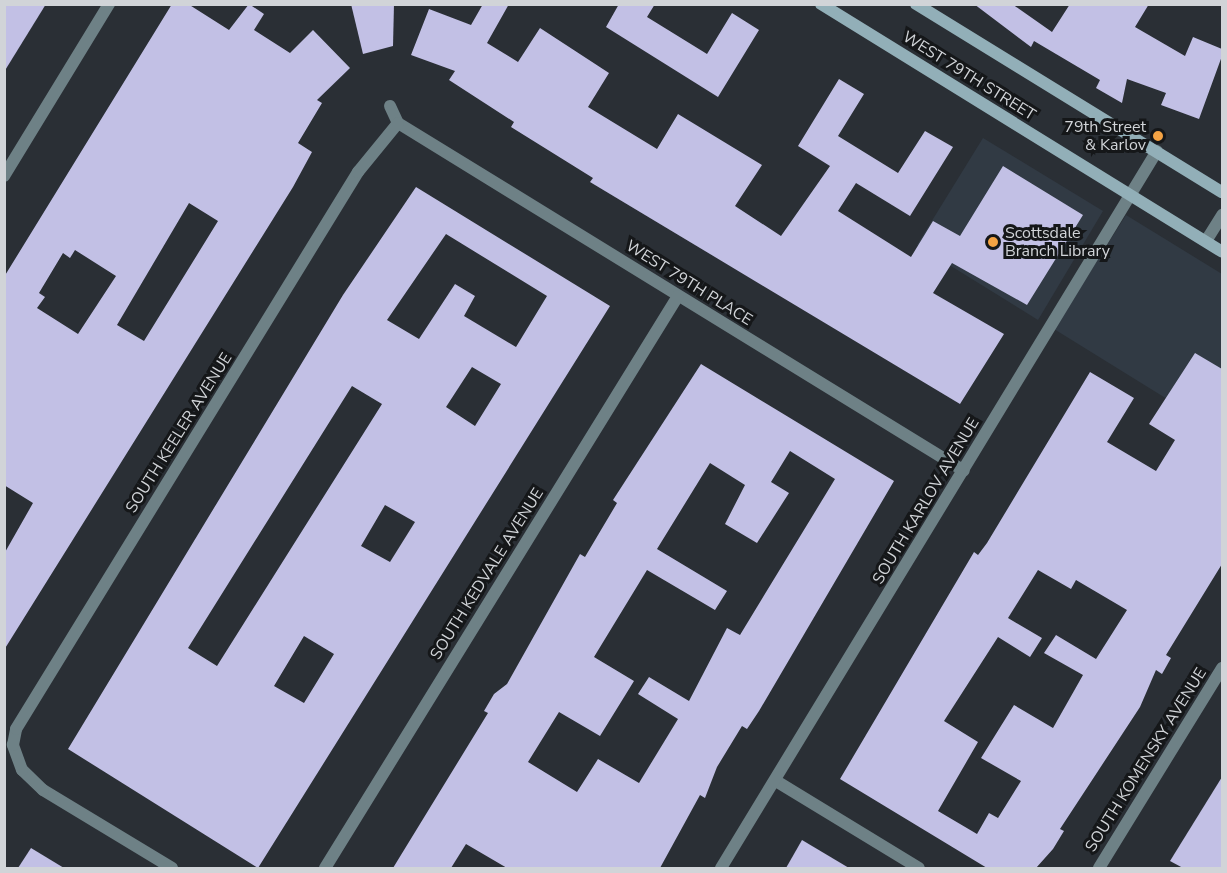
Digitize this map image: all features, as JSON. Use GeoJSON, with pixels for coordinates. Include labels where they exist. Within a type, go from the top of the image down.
{"type":"FeatureCollection","features":[{"type":"Feature","properties":{"kind":"main road","name":"WEST 79TH STREET"},"geometry":{"type":"LineString","coordinates":[[821,4],[1222,252]]}},
{"type":"Feature","properties":{"kind":"main road","name":"WEST 79TH STREET"},"geometry":{"type":"LineString","coordinates":[[916,4],[1222,192]]}},
{"type":"Feature","properties":{"kind":"street"},"geometry":{"type":"LineString","coordinates":[[4,176],[109,4]]}},
{"type":"Feature","properties":{"kind":"street"},"geometry":{"type":"LineString","coordinates":[[390,106],[398,123]]}},
{"type":"Feature","properties":{"kind":"street","name":"WEST 79TH PLACE"},"geometry":{"type":"LineString","coordinates":[[398,123],[964,471]]}},
{"type":"Feature","properties":{"kind":"street","name":"SOUTH KEELER AVENUE"},"geometry":{"type":"LineString","coordinates":[[172,868],[43,790],[22,770],[13,745],[16,729],[358,172],[398,123]]}},
{"type":"Feature","properties":{"kind":"street","name":"SOUTH KARLOV AVENUE"},"geometry":{"type":"LineString","coordinates":[[721,868],[1157,151]]}},
{"type":"Feature","properties":{"kind":"street"},"geometry":{"type":"LineString","coordinates":[[1206,241],[1222,215]]}},
{"type":"Feature","properties":{"kind":"street","name":"SOUTH KEDVALE AVENUE"},"geometry":{"type":"LineString","coordinates":[[325,868],[678,296]]}},
{"type":"Feature","properties":{"kind":"street","name":"SOUTH KOMENSKY AVENUE"},"geometry":{"type":"LineString","coordinates":[[1098,868],[1222,668]]}},
{"type":"Feature","properties":{"kind":"street"},"geometry":{"type":"LineString","coordinates":[[776,781],[919,868]]}},
{"type":"Feature","properties":{"kind":"shaded area","name":"Scottsdale Branch Library"},"geometry":{"type":"Polygon","coordinates":[[[983,138],[1103,211],[1038,320],[917,245],[983,138]]]}},
{"type":"Feature","properties":{"kind":"shaded area"},"geometry":{"type":"Polygon","coordinates":[[[1126,215],[1222,274],[1222,433],[1054,329],[1126,215]]]}},
{"type":"Feature","properties":{"kind":"building"},"geometry":{"type":"Polygon","coordinates":[[[4,4],[46,4],[4,72],[4,4]]]}},
{"type":"Feature","properties":{"kind":"building"},"geometry":{"type":"Polygon","coordinates":[[[172,4],[188,4],[229,30],[249,4],[264,14],[254,30],[290,53],[313,30],[350,68],[317,100],[322,103],[298,143],[312,152],[293,187],[4,650],[4,554],[33,503],[4,485],[4,277],[172,4]],[[189,203],[117,325],[144,341],[218,221],[189,203]],[[75,250],[70,258],[63,253],[39,293],[45,297],[37,308],[78,334],[116,276],[75,250]]]}},
{"type":"Feature","properties":{"kind":"building"},"geometry":{"type":"Polygon","coordinates":[[[351,4],[394,4],[393,46],[363,54],[351,4]]]}},
{"type":"Feature","properties":{"kind":"building"},"geometry":{"type":"Polygon","coordinates":[[[483,4],[509,4],[487,43],[518,62],[540,28],[609,73],[588,107],[657,149],[678,114],[762,165],[735,206],[781,236],[830,166],[798,146],[839,79],[864,94],[838,136],[898,173],[925,131],[953,147],[910,216],[856,183],[838,211],[911,257],[933,221],[960,236],[1003,166],[1083,215],[1027,305],[952,263],[933,293],[1004,334],[960,404],[590,182],[593,178],[511,127],[514,122],[449,80],[455,71],[411,55],[429,9],[471,25],[483,4]]]}},
{"type":"Feature","properties":{"kind":"building"},"geometry":{"type":"Polygon","coordinates":[[[619,4],[655,4],[647,17],[707,54],[732,13],[759,30],[718,97],[606,27],[619,4]]]}},
{"type":"Feature","properties":{"kind":"building"},"geometry":{"type":"Polygon","coordinates":[[[974,4],[1012,4],[1052,32],[1070,4],[1149,4],[1135,27],[1185,56],[1193,37],[1222,49],[1222,56],[1199,119],[1161,105],[1166,93],[1127,79],[1122,103],[1096,88],[1100,80],[1034,41],[1031,47],[974,4]]]}},
{"type":"Feature","properties":{"kind":"building"},"geometry":{"type":"Polygon","coordinates":[[[416,187],[610,306],[258,868],[68,749],[343,295],[416,187]],[[446,234],[387,320],[419,339],[455,284],[475,296],[464,316],[516,347],[547,296],[446,234]],[[472,367],[446,407],[475,426],[501,384],[472,367]],[[352,386],[188,648],[217,666],[382,404],[352,386]],[[385,505],[361,546],[390,562],[415,522],[385,505]],[[304,636],[274,686],[304,703],[334,654],[304,636]]]}},
{"type":"Feature","properties":{"kind":"building"},"geometry":{"type":"Polygon","coordinates":[[[1195,353],[1222,369],[1222,564],[1166,655],[1171,658],[1162,674],[1156,670],[1140,707],[1060,829],[1064,831],[1053,849],[1036,868],[987,868],[840,779],[974,552],[978,555],[987,543],[1090,372],[1134,398],[1107,442],[1156,471],[1175,440],[1149,424],[1195,353]],[[1038,570],[1008,618],[1042,638],[1030,657],[998,637],[944,721],[978,742],[938,811],[977,834],[989,813],[998,818],[1021,781],[981,758],[1014,705],[1053,728],[1083,675],[1044,653],[1056,635],[1096,659],[1127,610],[1076,580],[1071,589],[1038,570]]]}},
{"type":"Feature","properties":{"kind":"building"},"geometry":{"type":"Polygon","coordinates":[[[701,364],[894,481],[759,711],[747,729],[742,726],[717,767],[705,798],[700,795],[660,868],[507,868],[466,844],[451,868],[393,868],[488,713],[484,711],[494,694],[507,684],[580,554],[585,557],[617,503],[613,500],[701,364]],[[790,451],[771,482],[789,493],[757,543],[725,524],[745,485],[710,463],[657,549],[727,591],[715,610],[647,570],[594,657],[634,681],[600,736],[559,712],[528,762],[577,792],[598,759],[639,783],[678,719],[638,694],[649,677],[689,701],[727,628],[740,635],[835,479],[790,451]]]}},
{"type":"Feature","properties":{"kind":"building"},"geometry":{"type":"Polygon","coordinates":[[[1222,777],[1222,868],[1183,868],[1170,861],[1222,777]]]}},
{"type":"Feature","properties":{"kind":"building"},"geometry":{"type":"Polygon","coordinates":[[[802,840],[849,868],[786,868],[802,840]]]}},
{"type":"Feature","properties":{"kind":"building"},"geometry":{"type":"Polygon","coordinates":[[[31,848],[64,868],[18,868],[31,848]]]}},
{"type":"Feature","properties":{"kind":"place","name":"79th Street & Karlov"},"geometry":{"type":"Point","coordinates":[1158,136]}},
{"type":"Feature","properties":{"kind":"place","name":"Scottsdale Branch Library"},"geometry":{"type":"Point","coordinates":[993,242]}}]}
